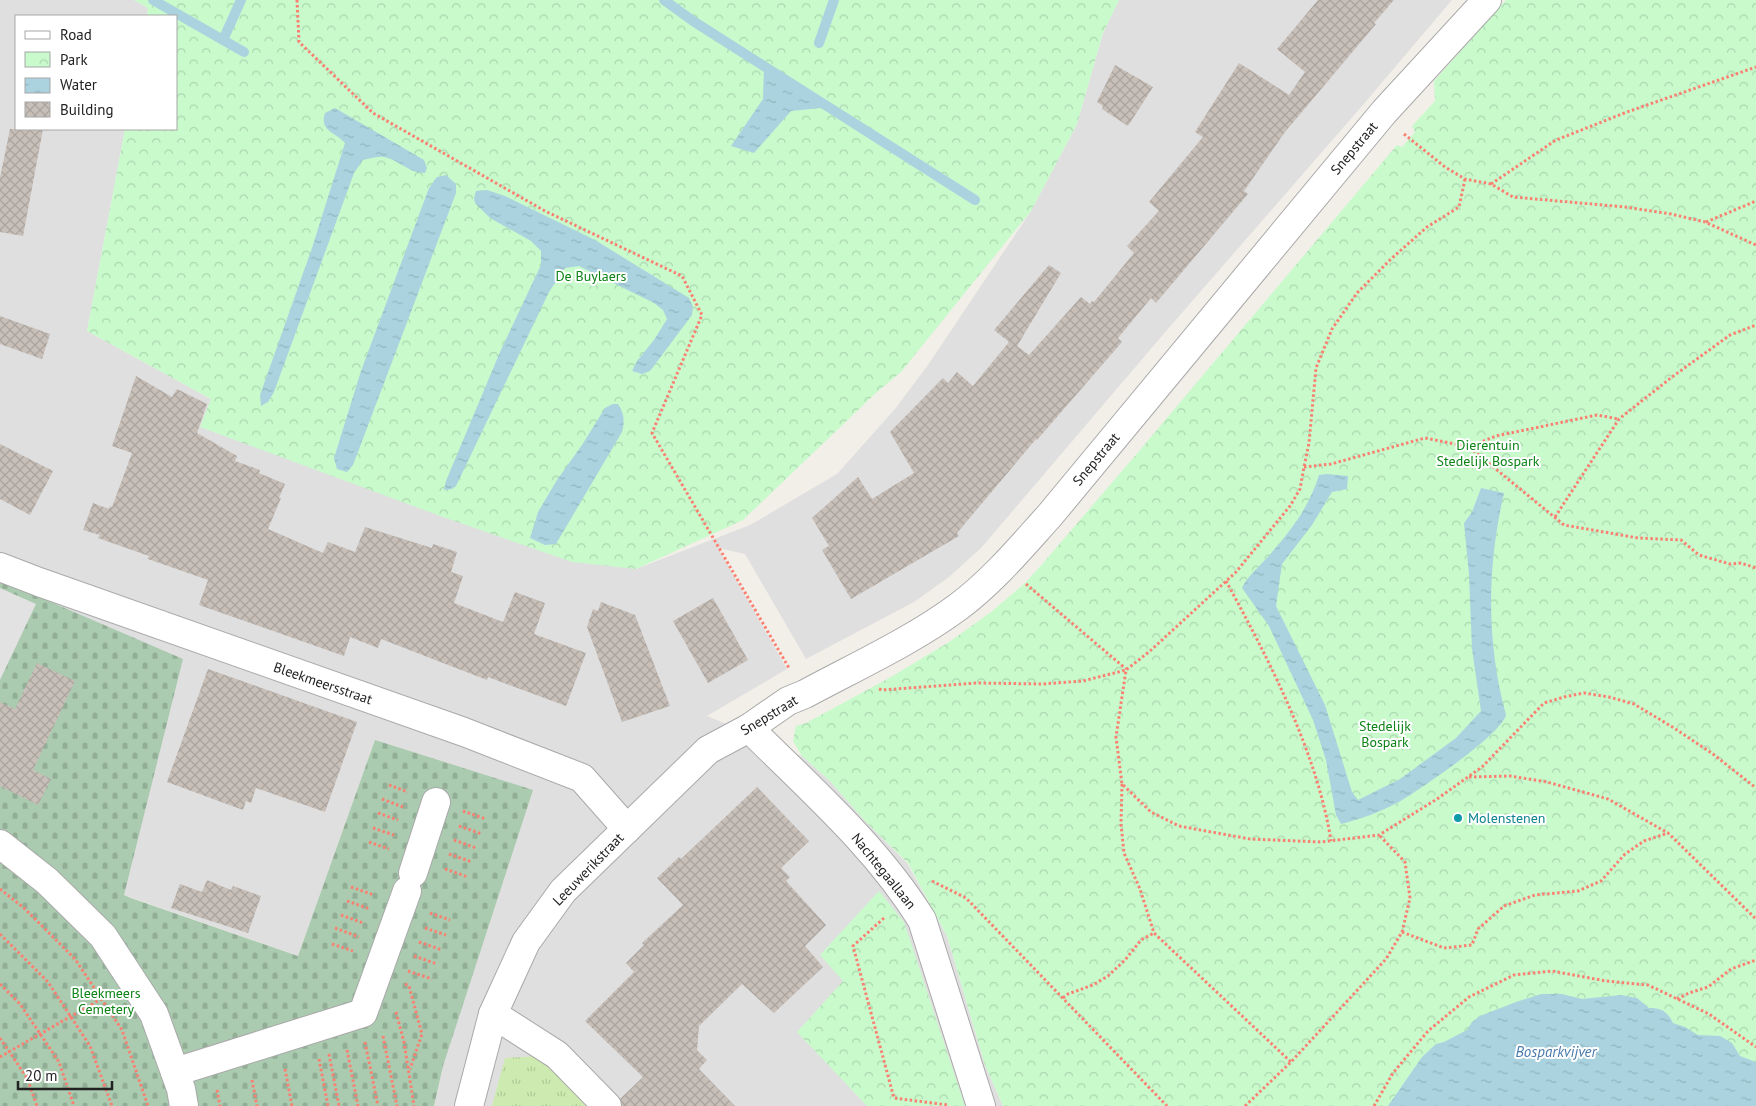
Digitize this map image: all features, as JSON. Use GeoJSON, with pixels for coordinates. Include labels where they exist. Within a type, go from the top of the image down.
{"type":"FeatureCollection","features":[{"type":"Feature","properties":{"kind":"street","name":"Snepstraat"},"geometry":{"type":"LineString","coordinates":[[627,829],[708,750],[749,728],[788,701],[805,694],[929,626],[959,606],[1002,568],[1050,515],[1384,112],[1487,0]]}},
{"type":"Feature","properties":{"kind":"street","name":"Bleekmeersstraat"},"geometry":{"type":"LineString","coordinates":[[1,571],[464,732],[582,778],[627,829]]}},
{"type":"Feature","properties":{"kind":"street","name":"Nachtegaallaan"},"geometry":{"type":"LineString","coordinates":[[749,728],[865,844],[908,897],[922,920],[981,1106]]}},
{"type":"Feature","properties":{"kind":"street"},"geometry":{"type":"LineString","coordinates":[[175,1072],[276,1040],[351,1006],[410,882],[436,802]]}},
{"type":"Feature","properties":{"kind":"street","name":"Leeuwerikstraat"},"geometry":{"type":"LineString","coordinates":[[469,1106],[493,1014],[526,942],[563,892],[627,829]]}},
{"type":"Feature","properties":{"kind":"street"},"geometry":{"type":"LineString","coordinates":[[0,844],[47,881],[103,936],[154,1014],[175,1072],[184,1106]]}},
{"type":"Feature","properties":{"kind":"street"},"geometry":{"type":"LineString","coordinates":[[493,1014],[557,1055],[607,1106]]}},
{"type":"Feature","properties":{"kind":"path"},"geometry":{"type":"LineString","coordinates":[[297,0],[299,42],[373,113],[545,211],[682,276],[702,315],[652,433],[805,694]]}},
{"type":"Feature","properties":{"kind":"path"},"geometry":{"type":"LineString","coordinates":[[1491,184],[1556,140],[1627,112],[1756,66]]}},
{"type":"Feature","properties":{"kind":"path"},"geometry":{"type":"LineString","coordinates":[[1384,112],[1409,139],[1445,166],[1465,178],[1491,184],[1513,197],[1625,207],[1671,214],[1705,222],[1756,245]]}},
{"type":"Feature","properties":{"kind":"path"},"geometry":{"type":"LineString","coordinates":[[848,670],[882,690],[977,684],[1042,684],[1083,681],[1126,670],[1150,651],[1236,572],[1290,506],[1300,489],[1308,443],[1316,368],[1332,329],[1357,293],[1391,259],[1427,228],[1458,208],[1465,178]]}},
{"type":"Feature","properties":{"kind":"path"},"geometry":{"type":"LineString","coordinates":[[1705,222],[1756,201]]}},
{"type":"Feature","properties":{"kind":"path"},"geometry":{"type":"LineString","coordinates":[[1555,517],[1619,419],[1672,377],[1730,335],[1756,325]]}},
{"type":"Feature","properties":{"kind":"path"},"geometry":{"type":"LineString","coordinates":[[1469,447],[1496,436],[1597,415],[1619,419]]}},
{"type":"Feature","properties":{"kind":"path"},"geometry":{"type":"LineString","coordinates":[[1304,467],[1331,464],[1425,438],[1469,447],[1564,525],[1638,538],[1681,540],[1699,555],[1730,564],[1741,563],[1756,568]]}},
{"type":"Feature","properties":{"kind":"path"},"geometry":{"type":"LineString","coordinates":[[1002,568],[1025,583],[1126,670]]}},
{"type":"Feature","properties":{"kind":"path"},"geometry":{"type":"LineString","coordinates":[[1226,581],[1271,669],[1295,723],[1317,783],[1331,841]]}},
{"type":"Feature","properties":{"kind":"path"},"geometry":{"type":"LineString","coordinates":[[1126,670],[1116,737],[1122,784],[1121,824],[1124,853],[1140,890],[1154,933],[1291,1062]]}},
{"type":"Feature","properties":{"kind":"path"},"geometry":{"type":"LineString","coordinates":[[1122,784],[1151,812],[1179,826],[1250,839],[1321,842],[1379,835],[1437,799],[1482,767],[1544,703],[1584,693],[1609,696],[1634,704],[1713,754],[1756,788]]}},
{"type":"Feature","properties":{"kind":"path"},"geometry":{"type":"LineString","coordinates":[[1468,777],[1510,776],[1547,782],[1608,799],[1668,833],[1756,919]]}},
{"type":"Feature","properties":{"kind":"path"},"geometry":{"type":"LineString","coordinates":[[1402,932],[1444,948],[1472,945],[1478,929],[1504,906],[1535,894],[1578,891],[1601,881],[1625,854],[1644,841],[1668,833]]}},
{"type":"Feature","properties":{"kind":"path"},"geometry":{"type":"LineString","coordinates":[[1245,1106],[1291,1062],[1386,959],[1402,932],[1410,898],[1405,862],[1379,835]]}},
{"type":"Feature","properties":{"kind":"path"},"geometry":{"type":"LineString","coordinates":[[890,875],[916,875],[941,884],[966,898],[1167,1106]]}},
{"type":"Feature","properties":{"kind":"path"},"geometry":{"type":"LineString","coordinates":[[0,889],[24,908],[75,959],[102,998],[122,1030],[148,1106]]}},
{"type":"Feature","properties":{"kind":"path"},"geometry":{"type":"LineString","coordinates":[[908,897],[853,946],[894,1098],[956,1106]]}},
{"type":"Feature","properties":{"kind":"path"},"geometry":{"type":"LineString","coordinates":[[1063,998],[1108,976],[1125,960],[1141,940],[1154,933]]}},
{"type":"Feature","properties":{"kind":"path"},"geometry":{"type":"LineString","coordinates":[[0,934],[48,982],[71,1016],[90,1046],[112,1106]]}},
{"type":"Feature","properties":{"kind":"path"},"geometry":{"type":"LineString","coordinates":[[1677,999],[1708,987],[1731,969],[1756,960]]}},
{"type":"Feature","properties":{"kind":"path"},"geometry":{"type":"LineString","coordinates":[[1374,1106],[1393,1073],[1428,1031],[1469,997],[1514,975],[1552,971],[1606,981],[1648,985],[1709,1014],[1756,1047]]}},
{"type":"Feature","properties":{"kind":"path"},"geometry":{"type":"LineString","coordinates":[[0,1056],[132,981]]}},
{"type":"Feature","properties":{"kind":"path"},"geometry":{"type":"LineString","coordinates":[[0,984],[20,1004],[59,1062],[74,1106]]}},
{"type":"Feature","properties":{"kind":"path"},"geometry":{"type":"LineString","coordinates":[[328,1106],[317,1051],[351,1006],[409,986],[422,1034],[410,1071]]}},
{"type":"Feature","properties":{"kind":"path"},"geometry":{"type":"LineString","coordinates":[[351,1006],[404,1042],[414,1106]]}},
{"type":"Feature","properties":{"kind":"path"},"geometry":{"type":"LineString","coordinates":[[340,1106],[330,1058],[351,1006]]}},
{"type":"Feature","properties":{"kind":"path"},"geometry":{"type":"LineString","coordinates":[[351,1006],[351,1068],[358,1106]]}},
{"type":"Feature","properties":{"kind":"path"},"geometry":{"type":"LineString","coordinates":[[351,1006],[378,1106]]}},
{"type":"Feature","properties":{"kind":"path"},"geometry":{"type":"LineString","coordinates":[[351,1006],[375,1008],[397,1106]]}},
{"type":"Feature","properties":{"kind":"path"},"geometry":{"type":"LineString","coordinates":[[0,1038],[27,1078],[37,1106]]}},
{"type":"Feature","properties":{"kind":"path"},"geometry":{"type":"LineString","coordinates":[[276,1040],[283,1060],[292,1106]]}},
{"type":"Feature","properties":{"kind":"shaded area"},"geometry":{"type":"Polygon","coordinates":[[[0,0],[134,0],[148,8],[147,15],[15,15],[15,130],[125,130],[87,331],[211,399],[201,427],[636,569],[750,525],[837,474],[895,409],[928,365],[1031,211],[1077,124],[1103,33],[1119,0],[1452,0],[981,548],[949,577],[914,602],[806,659],[745,554],[718,548],[787,669],[707,716],[802,756],[830,781],[865,821],[907,863],[947,936],[985,1065],[1003,1106],[434,1106],[443,1066],[375,740],[298,956],[124,895],[0,580],[0,0]]]}},
{"type":"Feature","properties":{"kind":"shaded area"},"geometry":{"type":"Polygon","coordinates":[[[0,588],[36,604],[0,680],[0,588]]]}},
{"type":"Feature","properties":{"kind":"green space","name":"De Buylaers"},"geometry":{"type":"Polygon","coordinates":[[[134,0],[1119,0],[1103,33],[1077,124],[1031,211],[901,372],[878,391],[743,520],[636,569],[572,562],[443,517],[200,427],[211,399],[87,331],[125,130],[178,130],[178,15],[147,15],[148,8],[134,0]]]}},
{"type":"Feature","properties":{"kind":"green space","name":"Stedelijk Bospark"},"geometry":{"type":"Polygon","coordinates":[[[1506,0],[1756,0],[1756,1106],[1003,1106],[985,1065],[947,936],[908,863],[865,821],[830,781],[802,756],[793,741],[796,726],[806,723],[891,677],[949,642],[991,612],[1025,583],[1134,457],[1397,145],[1402,147],[1415,132],[1412,126],[1435,101],[1434,81],[1506,0]]]}},
{"type":"Feature","properties":{"kind":"green space","name":"Bleekmeers Cemetery"},"geometry":{"type":"Polygon","coordinates":[[[0,580],[183,659],[124,895],[131,898],[298,956],[375,740],[533,790],[443,1066],[434,1106],[0,1106],[0,580]]]}},
{"type":"Feature","properties":{"kind":"green space"},"geometry":{"type":"Polygon","coordinates":[[[879,891],[904,922],[965,1106],[867,1106],[797,1032],[843,981],[820,955],[879,891]]]}},
{"type":"Feature","properties":{"kind":"green space"},"geometry":{"type":"Polygon","coordinates":[[[540,1056],[586,1106],[492,1106],[505,1058],[540,1056]]]}},
{"type":"Feature","properties":{"kind":"water"},"geometry":{"type":"Polygon","coordinates":[[[764,66],[830,107],[791,111],[754,153],[731,146],[763,99],[764,66]]]}},
{"type":"Feature","properties":{"kind":"water"},"geometry":{"type":"Polygon","coordinates":[[[335,108],[424,160],[427,168],[425,173],[419,172],[384,157],[363,160],[354,173],[274,392],[268,402],[261,406],[260,395],[312,248],[345,143],[329,131],[324,124],[325,113],[335,108]]]}},
{"type":"Feature","properties":{"kind":"water"},"geometry":{"type":"Polygon","coordinates":[[[446,175],[456,184],[456,193],[353,465],[347,472],[337,469],[334,458],[361,371],[429,188],[437,177],[446,175]]]}},
{"type":"Feature","properties":{"kind":"water"},"geometry":{"type":"Polygon","coordinates":[[[487,190],[505,196],[595,240],[689,298],[693,307],[692,315],[650,371],[642,374],[632,371],[667,319],[663,310],[654,303],[579,266],[565,268],[549,292],[456,486],[452,489],[444,490],[446,481],[500,352],[541,265],[541,251],[531,241],[490,218],[475,203],[476,191],[487,190]]]}},
{"type":"Feature","properties":{"kind":"water"},"geometry":{"type":"Polygon","coordinates":[[[618,404],[623,414],[622,432],[556,544],[545,545],[530,538],[538,512],[557,480],[605,408],[618,404]]]}},
{"type":"Feature","properties":{"kind":"water"},"geometry":{"type":"Polygon","coordinates":[[[1319,475],[1348,476],[1347,489],[1332,492],[1312,525],[1282,564],[1276,606],[1325,705],[1352,792],[1358,800],[1400,779],[1456,738],[1481,711],[1472,649],[1469,574],[1464,523],[1472,512],[1481,488],[1504,493],[1494,548],[1491,604],[1495,660],[1506,715],[1501,724],[1475,748],[1409,796],[1378,812],[1341,824],[1336,815],[1326,760],[1313,720],[1269,626],[1242,588],[1249,577],[1297,521],[1310,499],[1319,475]]]}},
{"type":"Feature","properties":{"kind":"water","name":"Bosparkvijver"},"geometry":{"type":"Polygon","coordinates":[[[1541,994],[1562,994],[1582,999],[1621,995],[1637,998],[1649,1008],[1657,1008],[1664,1011],[1673,1023],[1685,1027],[1698,1035],[1720,1036],[1732,1043],[1740,1056],[1756,1062],[1756,1106],[1388,1106],[1422,1057],[1436,1044],[1467,1030],[1472,1022],[1480,1016],[1541,994]]]}},
{"type":"Feature","properties":{"kind":"building"},"geometry":{"type":"Polygon","coordinates":[[[1318,0],[1394,0],[1285,132],[1244,191],[1248,194],[1156,303],[1151,298],[1118,338],[1122,342],[1036,439],[957,533],[959,536],[851,599],[822,550],[829,546],[812,518],[858,477],[872,499],[914,473],[890,432],[943,378],[948,383],[957,372],[973,386],[1009,342],[994,330],[1049,265],[1061,273],[1017,346],[1029,355],[1081,297],[1090,304],[1092,301],[1094,302],[1134,253],[1127,246],[1159,211],[1149,202],[1203,137],[1195,132],[1239,63],[1289,95],[1305,72],[1277,49],[1318,0]]]}},
{"type":"Feature","properties":{"kind":"building"},"geometry":{"type":"Polygon","coordinates":[[[1115,65],[1153,87],[1128,126],[1102,109],[1103,106],[1097,102],[1115,65]]]}},
{"type":"Feature","properties":{"kind":"building"},"geometry":{"type":"Polygon","coordinates":[[[10,129],[43,130],[23,236],[0,232],[0,178],[10,129]]]}},
{"type":"Feature","properties":{"kind":"building"},"geometry":{"type":"Polygon","coordinates":[[[0,316],[50,334],[42,359],[0,344],[0,316]]]}},
{"type":"Feature","properties":{"kind":"building"},"geometry":{"type":"Polygon","coordinates":[[[136,376],[172,397],[177,389],[207,404],[197,433],[237,456],[235,461],[260,470],[259,473],[285,484],[268,529],[323,553],[328,542],[355,552],[365,527],[432,548],[433,544],[457,552],[451,572],[463,576],[454,603],[503,622],[515,592],[545,603],[534,634],[586,653],[566,706],[488,677],[487,680],[381,639],[378,648],[350,637],[344,656],[199,605],[208,580],[148,559],[149,556],[98,538],[100,535],[83,530],[93,503],[109,509],[110,506],[112,507],[132,453],[112,446],[136,376]]]}},
{"type":"Feature","properties":{"kind":"building"},"geometry":{"type":"Polygon","coordinates":[[[0,444],[53,471],[30,515],[0,499],[0,444]]]}},
{"type":"Feature","properties":{"kind":"building"},"geometry":{"type":"Polygon","coordinates":[[[713,598],[748,660],[708,683],[673,621],[713,598]]]}},
{"type":"Feature","properties":{"kind":"building"},"geometry":{"type":"Polygon","coordinates":[[[601,602],[635,615],[670,706],[622,722],[587,627],[593,609],[598,611],[601,602]]]}},
{"type":"Feature","properties":{"kind":"building"},"geometry":{"type":"Polygon","coordinates":[[[37,663],[75,681],[33,770],[51,779],[38,805],[0,786],[0,702],[15,709],[37,663]]]}},
{"type":"Feature","properties":{"kind":"building"},"geometry":{"type":"Polygon","coordinates":[[[208,669],[357,722],[325,812],[256,788],[251,803],[246,801],[243,810],[167,782],[208,669]]]}},
{"type":"Feature","properties":{"kind":"building"},"geometry":{"type":"Polygon","coordinates":[[[757,787],[809,841],[781,868],[790,877],[786,881],[826,925],[805,946],[823,967],[774,1013],[742,984],[699,1026],[697,1050],[707,1060],[699,1069],[735,1106],[622,1106],[620,1099],[643,1077],[585,1021],[634,972],[626,963],[644,945],[642,943],[683,905],[657,878],[679,857],[681,859],[757,787]]]}},
{"type":"Feature","properties":{"kind":"building"},"geometry":{"type":"Polygon","coordinates":[[[207,880],[231,890],[233,886],[261,896],[248,933],[171,908],[180,884],[202,892],[207,880]]]}},
{"type":"Feature","properties":{"kind":"waterway"},"geometry":{"type":"LineString","coordinates":[[153,0],[244,52]]}},
{"type":"Feature","properties":{"kind":"waterway"},"geometry":{"type":"LineString","coordinates":[[223,40],[241,0]]}},
{"type":"Feature","properties":{"kind":"waterway"},"geometry":{"type":"LineString","coordinates":[[664,0],[693,21],[975,200]]}},
{"type":"Feature","properties":{"kind":"waterway"},"geometry":{"type":"LineString","coordinates":[[819,43],[834,0]]}},
{"type":"Feature","properties":{"kind":"place","name":"Molenstenen"},"geometry":{"type":"Point","coordinates":[1458,818]}},
{"type":"Feature","properties":{"kind":"park label","name":"Dierentuin Stedelijk Bospark"},"geometry":{"type":"Point","coordinates":[1488,454]}}]}
